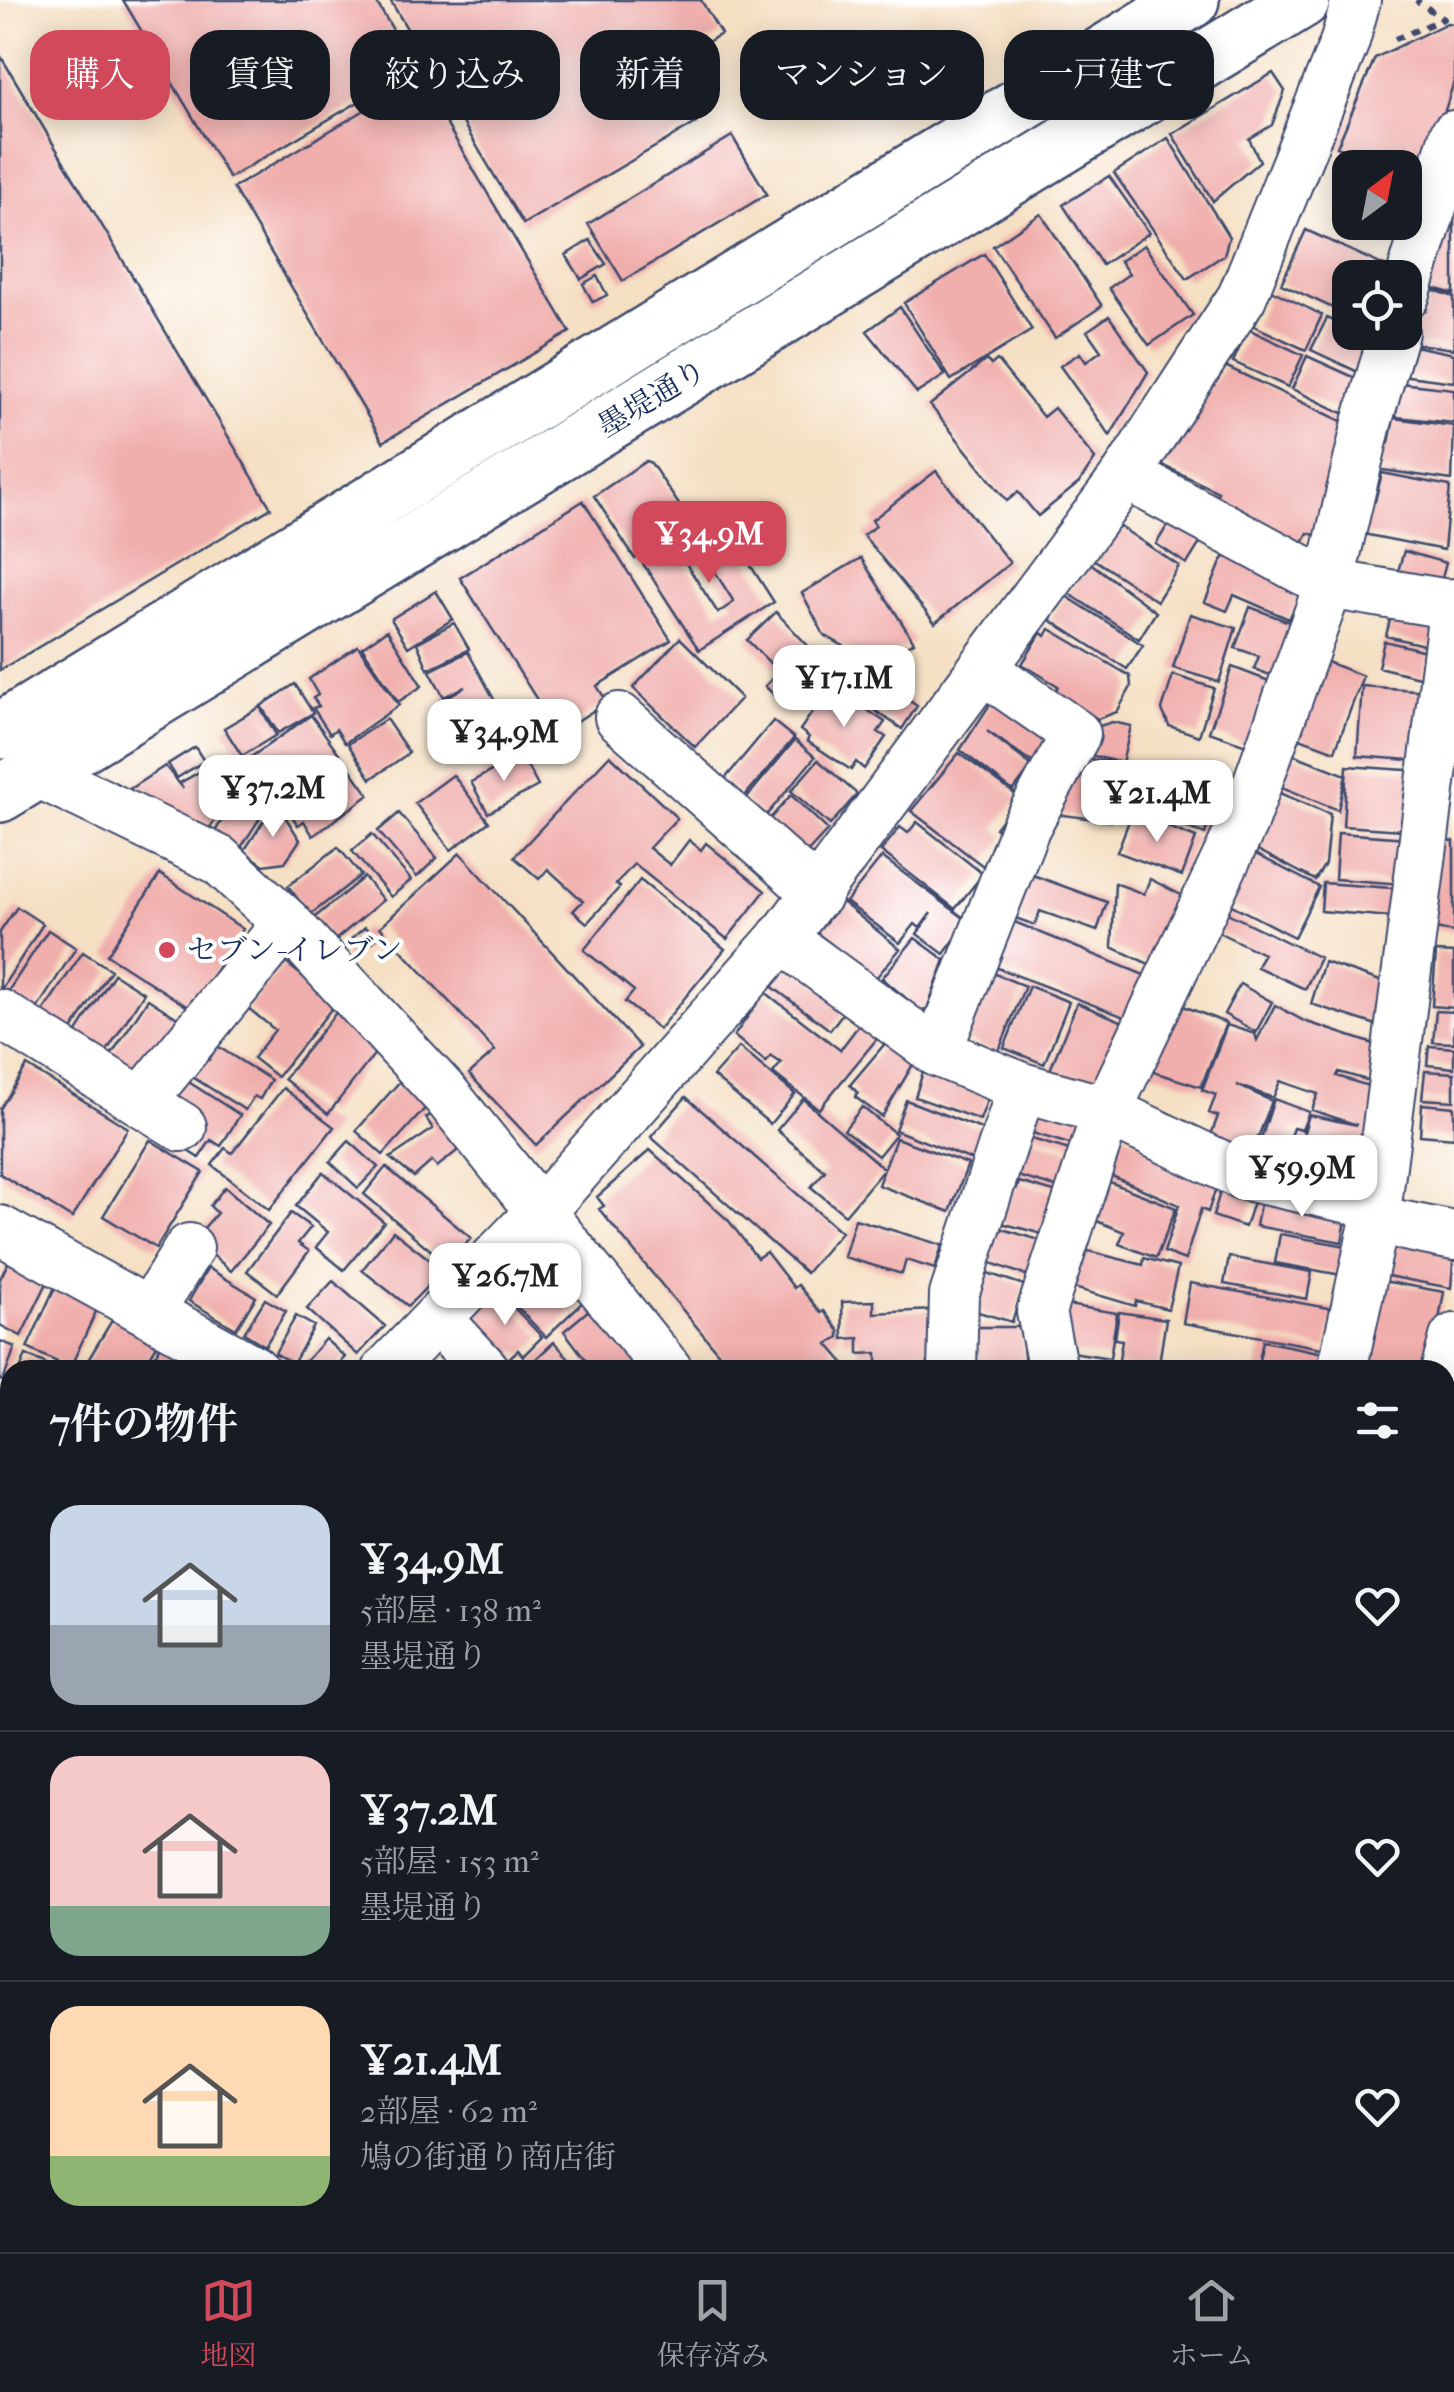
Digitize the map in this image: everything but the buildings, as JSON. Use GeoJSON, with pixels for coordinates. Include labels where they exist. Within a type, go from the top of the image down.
{"type":"FeatureCollection","features":[{"type":"Feature","properties":{"kind":"main road","name":"墨堤通り"},"geometry":{"type":"LineString","coordinates":[[0,731],[1191,0]]}},
{"type":"Feature","properties":{"kind":"main road","name":"墨堤通り"},"geometry":{"type":"LineString","coordinates":[[19,784],[1302,0]]}},
{"type":"Feature","properties":{"kind":"street"},"geometry":{"type":"LineString","coordinates":[[397,1360],[540,1212],[818,894],[1126,475],[1242,297],[1344,41],[1356,0]]}},
{"type":"Feature","properties":{"kind":"street"},"geometry":{"type":"LineString","coordinates":[[1416,260],[1454,136]]}},
{"type":"Feature","properties":{"kind":"street"},"geometry":{"type":"LineString","coordinates":[[1051,1360],[1041,1312],[1107,1112],[1243,822],[1329,584],[1389,350]]}},
{"type":"Feature","properties":{"kind":"street"},"geometry":{"type":"LineString","coordinates":[[1126,475],[1329,584],[1454,604],[1441,833],[1376,1212],[1344,1360]]}},
{"type":"Feature","properties":{"kind":"street"},"geometry":{"type":"LineString","coordinates":[[936,1052],[1026,826],[1076,734],[984,670]]}},
{"type":"Feature","properties":{"kind":"street"},"geometry":{"type":"LineString","coordinates":[[619,717],[818,894]]}},
{"type":"Feature","properties":{"kind":"street"},"geometry":{"type":"LineString","coordinates":[[19,784],[219,860],[288,924],[446,1095],[660,1360]]}},
{"type":"Feature","properties":{"kind":"street"},"geometry":{"type":"LineString","coordinates":[[142,1101],[288,924]]}},
{"type":"Feature","properties":{"kind":"street"},"geometry":{"type":"LineString","coordinates":[[781,938],[936,1052],[1022,1088],[1107,1112],[1242,1175],[1454,1236]]}},
{"type":"Feature","properties":{"kind":"street"},"geometry":{"type":"LineString","coordinates":[[0,1014],[182,1127]]}},
{"type":"Feature","properties":{"kind":"street"},"geometry":{"type":"LineString","coordinates":[[952,1360],[954,1295],[1022,1088]]}},
{"type":"Feature","properties":{"kind":"street"},"geometry":{"type":"LineString","coordinates":[[0,1230],[236,1360]]}},
{"type":"Feature","properties":{"kind":"street"},"geometry":{"type":"LineString","coordinates":[[150,1311],[189,1248]]}},
{"type":"Feature","properties":{"kind":"street"},"geometry":{"type":"LineString","coordinates":[[438,1318],[475,1360]]}},
{"type":"Feature","properties":{"kind":"path"},"geometry":{"type":"LineString","coordinates":[[1392,40],[1443,19],[1420,1]]}},
{"type":"Feature","properties":{"kind":"place","name":"セブン-イレブン"},"geometry":{"type":"Point","coordinates":[167,950]}}]}
